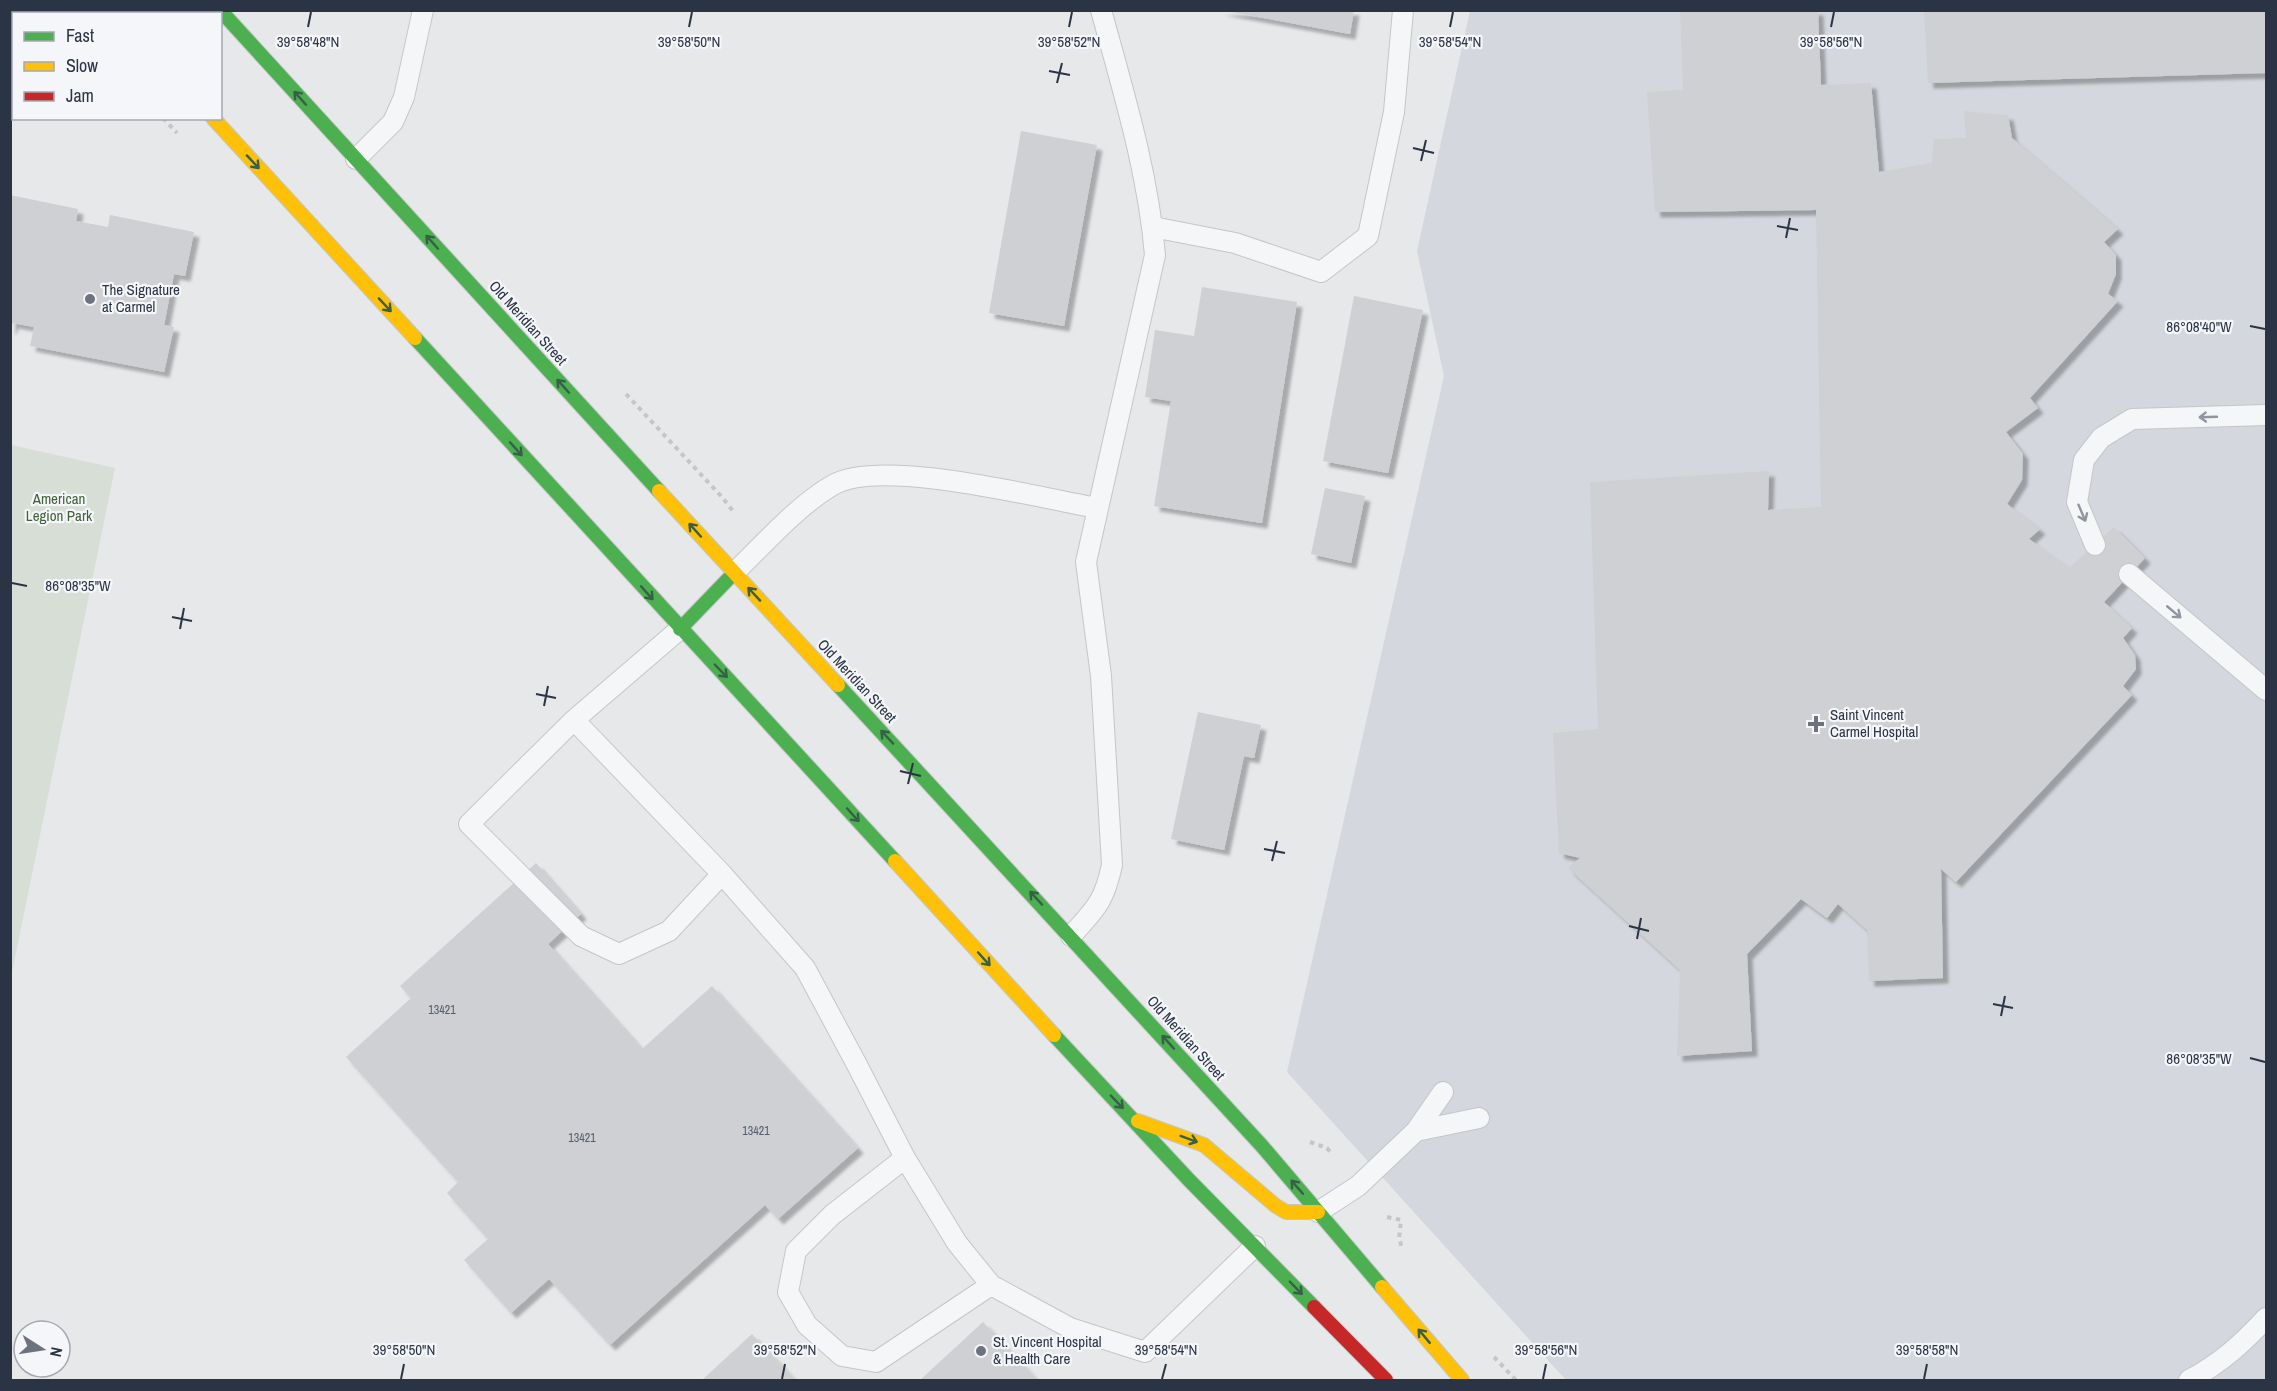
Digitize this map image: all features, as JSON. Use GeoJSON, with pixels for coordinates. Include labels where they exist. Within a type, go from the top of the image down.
{"type":"FeatureCollection","features":[{"type":"Feature","properties":{"kind":"main road","name":"Old Meridian Street"},"geometry":{"type":"LineString","coordinates":[[222,12],[1262,1146],[1462,1380]]}},
{"type":"Feature","properties":{"kind":"main road"},"geometry":{"type":"LineString","coordinates":[[215,120],[1075,1058],[1189,1180],[1386,1380]]}},
{"type":"Feature","properties":{"kind":"main road"},"geometry":{"type":"LineString","coordinates":[[680,629],[734,573]]}},
{"type":"Feature","properties":{"kind":"main road"},"geometry":{"type":"LineString","coordinates":[[1134,1119],[1204,1144],[1276,1206],[1287,1212],[1318,1212]]}},
{"type":"Feature","properties":{"kind":"lane"},"geometry":{"type":"LineString","coordinates":[[356,159],[393,122],[404,97],[423,10]]}},
{"type":"Feature","properties":{"kind":"lane"},"geometry":{"type":"LineString","coordinates":[[1071,936],[1096,908],[1106,892],[1112,865],[1101,676],[1086,562],[1155,255],[1153,227],[1134,129],[1101,10]]}},
{"type":"Feature","properties":{"kind":"lane"},"geometry":{"type":"LineString","coordinates":[[1153,227],[1235,243],[1321,272],[1368,236],[1394,112],[1403,10]]}},
{"type":"Feature","properties":{"kind":"lane"},"geometry":{"type":"LineString","coordinates":[[2095,545],[2077,502],[2084,460],[2101,438],[2132,419],[2266,415]]}},
{"type":"Feature","properties":{"kind":"lane"},"geometry":{"type":"LineString","coordinates":[[734,573],[833,484],[851,478],[877,475],[932,477],[1097,508]]}},
{"type":"Feature","properties":{"kind":"lane"},"geometry":{"type":"LineString","coordinates":[[2129,574],[2266,690]]}},
{"type":"Feature","properties":{"kind":"lane"},"geometry":{"type":"LineString","coordinates":[[680,629],[574,720],[469,824],[581,936],[619,954],[669,931],[723,874]]}},
{"type":"Feature","properties":{"kind":"lane"},"geometry":{"type":"LineString","coordinates":[[574,720],[723,874],[805,968],[905,1158],[957,1243],[991,1285],[1070,1328],[1145,1352],[1255,1246]]}},
{"type":"Feature","properties":{"kind":"lane"},"geometry":{"type":"LineString","coordinates":[[1318,1212],[1358,1186],[1416,1131],[1443,1092]]}},
{"type":"Feature","properties":{"kind":"lane"},"geometry":{"type":"LineString","coordinates":[[1416,1131],[1479,1118]]}},
{"type":"Feature","properties":{"kind":"lane"},"geometry":{"type":"LineString","coordinates":[[905,1158],[832,1215],[796,1251],[788,1292],[807,1326],[842,1356],[876,1362],[991,1285]]}},
{"type":"Feature","properties":{"kind":"lane"},"geometry":{"type":"LineString","coordinates":[[2189,1380],[2234,1352],[2266,1318]]}},
{"type":"Feature","properties":{"kind":"shaded area","name":"Saint Vincent Carmel Hospital"},"geometry":{"type":"Polygon","coordinates":[[[1470,11],[2266,11],[2266,1380],[1566,1380],[1287,1072],[1444,376],[1417,251],[1470,11]]]}},
{"type":"Feature","properties":{"kind":"green space","name":"American Legion Park"},"geometry":{"type":"Polygon","coordinates":[[[10,445],[115,468],[11,977],[10,445]]]}},
{"type":"Feature","properties":{"kind":"building"},"geometry":{"type":"Polygon","coordinates":[[[10,10],[12,12],[12,52],[10,52],[10,10]]]}},
{"type":"Feature","properties":{"kind":"building"},"geometry":{"type":"Polygon","coordinates":[[[1220,10],[1354,10],[1350,34],[1220,10]]]}},
{"type":"Feature","properties":{"kind":"building"},"geometry":{"type":"Polygon","coordinates":[[[1680,10],[1818,10],[1821,85],[1871,83],[1879,172],[1932,163],[1934,139],[1966,138],[1964,111],[2008,115],[2012,138],[2118,229],[2104,242],[2116,255],[2116,274],[2108,294],[2118,301],[2030,398],[2038,408],[2006,432],[2023,454],[2022,480],[2007,504],[2040,529],[2029,539],[2069,568],[2114,527],[2145,558],[2104,602],[2132,628],[2123,638],[2135,655],[2136,669],[2123,686],[2132,695],[1956,882],[1941,869],[1943,978],[1869,981],[1867,930],[1838,904],[1827,918],[1801,899],[1747,954],[1752,1051],[1677,1056],[1680,970],[1568,868],[1580,858],[1559,853],[1553,733],[1598,729],[1590,482],[1769,471],[1768,510],[1821,507],[1816,210],[1655,212],[1647,92],[1683,90],[1680,10]]]}},
{"type":"Feature","properties":{"kind":"building"},"geometry":{"type":"Polygon","coordinates":[[[1924,10],[2265,10],[2266,73],[1928,83],[1924,10]]]}},
{"type":"Feature","properties":{"kind":"building"},"geometry":{"type":"Polygon","coordinates":[[[1021,131],[1097,145],[1064,326],[989,313],[1021,131]]]}},
{"type":"Feature","properties":{"kind":"building","name":"The Signature at Carmel"},"geometry":{"type":"Polygon","coordinates":[[[10,195],[78,209],[76,221],[108,227],[110,215],[194,232],[185,276],[174,274],[164,325],[174,327],[164,372],[30,346],[34,327],[13,323],[10,331],[10,195]]]}},
{"type":"Feature","properties":{"kind":"building"},"geometry":{"type":"Polygon","coordinates":[[[1202,287],[1297,302],[1262,523],[1154,506],[1171,401],[1145,397],[1155,330],[1194,336],[1202,287]]]}},
{"type":"Feature","properties":{"kind":"building"},"geometry":{"type":"Polygon","coordinates":[[[1354,296],[1423,310],[1388,473],[1323,461],[1354,296]]]}},
{"type":"Feature","properties":{"kind":"building"},"geometry":{"type":"Polygon","coordinates":[[[1325,488],[1365,496],[1351,563],[1311,554],[1325,488]]]}},
{"type":"Feature","properties":{"kind":"building"},"geometry":{"type":"Polygon","coordinates":[[[1198,712],[1261,725],[1254,758],[1244,756],[1224,850],[1171,839],[1198,712]]]}},
{"type":"Feature","properties":{"kind":"building"},"geometry":{"type":"Polygon","coordinates":[[[536,863],[581,914],[548,944],[642,1049],[712,986],[858,1148],[778,1219],[765,1205],[610,1345],[549,1279],[511,1313],[464,1260],[488,1239],[447,1193],[458,1182],[346,1057],[411,998],[400,986],[536,863]]]}},
{"type":"Feature","properties":{"kind":"building","name":"St. Vincent Hospital & Health Care"},"geometry":{"type":"Polygon","coordinates":[[[983,1322],[1037,1380],[920,1380],[983,1322]]]}},
{"type":"Feature","properties":{"kind":"building"},"geometry":{"type":"Polygon","coordinates":[[[752,1334],[795,1380],[702,1380],[752,1334]]]}},
{"type":"Feature","properties":{"kind":"traffic: fast"},"geometry":{"type":"LineString","coordinates":[[222,12],[659,491]]}},
{"type":"Feature","properties":{"kind":"traffic: fast"},"geometry":{"type":"LineString","coordinates":[[415,338],[895,861]]}},
{"type":"Feature","properties":{"kind":"traffic: fast"},"geometry":{"type":"LineString","coordinates":[[680,629],[734,573]]}},
{"type":"Feature","properties":{"kind":"traffic: fast"},"geometry":{"type":"LineString","coordinates":[[838,685],[1262,1146],[1382,1287]]}},
{"type":"Feature","properties":{"kind":"traffic: fast"},"geometry":{"type":"LineString","coordinates":[[1054,1035],[1189,1180],[1314,1307]]}},
{"type":"Feature","properties":{"kind":"traffic: slow"},"geometry":{"type":"LineString","coordinates":[[215,120],[415,338]]}},
{"type":"Feature","properties":{"kind":"traffic: slow"},"geometry":{"type":"LineString","coordinates":[[659,491],[838,685]]}},
{"type":"Feature","properties":{"kind":"traffic: slow"},"geometry":{"type":"LineString","coordinates":[[895,861],[1054,1035]]}},
{"type":"Feature","properties":{"kind":"traffic: slow"},"geometry":{"type":"LineString","coordinates":[[1138,1121],[1204,1145],[1286,1212],[1318,1212]]}},
{"type":"Feature","properties":{"kind":"traffic: slow"},"geometry":{"type":"LineString","coordinates":[[1382,1287],[1462,1380]]}},
{"type":"Feature","properties":{"kind":"traffic: jam"},"geometry":{"type":"LineString","coordinates":[[1314,1307],[1386,1380]]}},
{"type":"Feature","properties":{"kind":"place","name":"The Signature at Carmel"},"geometry":{"type":"Point","coordinates":[90,299]}},
{"type":"Feature","properties":{"kind":"place","name":"Saint Vincent Carmel Hospital"},"geometry":{"type":"Point","coordinates":[1816,724]}},
{"type":"Feature","properties":{"kind":"place","name":"St. Vincent Hospital & Health Care"},"geometry":{"type":"Point","coordinates":[981,1351]}}]}
